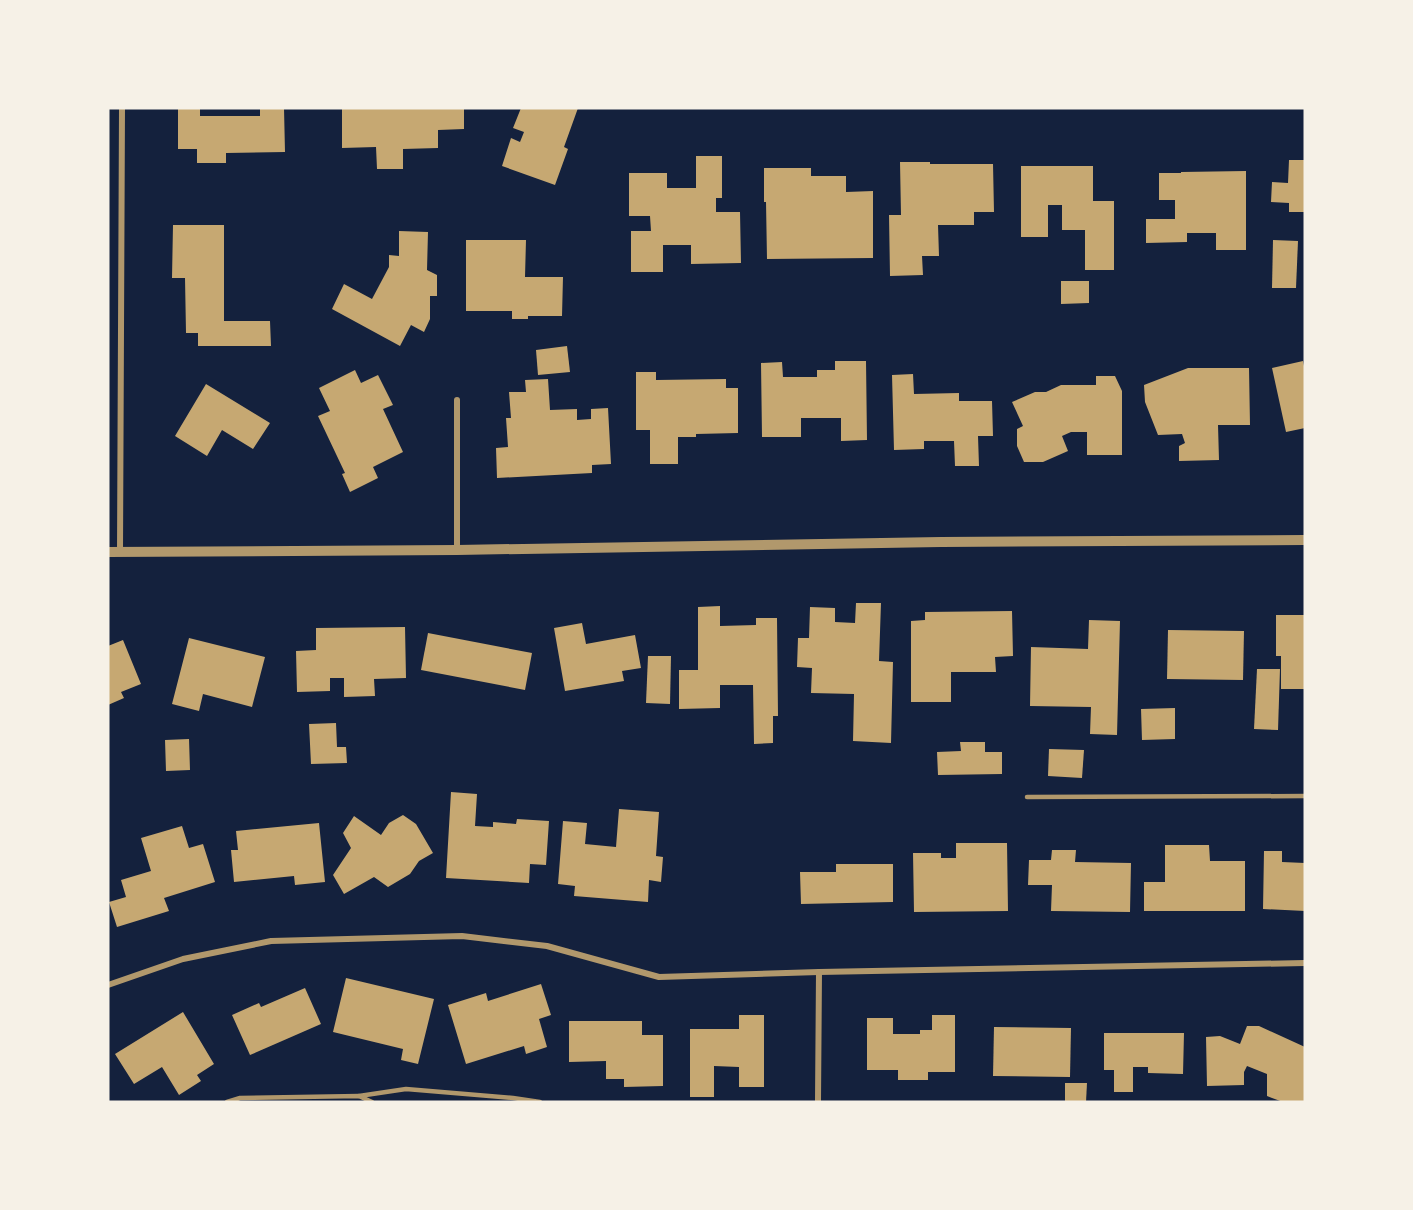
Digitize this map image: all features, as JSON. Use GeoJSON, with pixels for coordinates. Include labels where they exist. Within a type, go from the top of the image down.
{"type":"FeatureCollection","features":[{"type":"Feature","properties":{"kind":"street"},"geometry":{"type":"LineString","coordinates":[[122,108],[114,552],[1305,540]]}},
{"type":"Feature","properties":{"kind":"street"},"geometry":{"type":"LineString","coordinates":[[457,400],[457,550]]}},
{"type":"Feature","properties":{"kind":"street"},"geometry":{"type":"LineString","coordinates":[[108,984],[183,959],[271,941],[462,936],[548,946],[659,977],[1305,963]]}},
{"type":"Feature","properties":{"kind":"street"},"geometry":{"type":"LineString","coordinates":[[818,1102],[819,972]]}},
{"type":"Feature","properties":{"kind":"lane"},"geometry":{"type":"LineString","coordinates":[[1027,797],[1305,796]]}},
{"type":"Feature","properties":{"kind":"lane"},"geometry":{"type":"LineString","coordinates":[[228,1102],[240,1098],[359,1096],[406,1089],[540,1102]]}},
{"type":"Feature","properties":{"kind":"lane"},"geometry":{"type":"LineString","coordinates":[[359,1096],[372,1102]]}},
{"type":"Feature","properties":{"kind":"building"},"geometry":{"type":"Polygon","coordinates":[[[178,108],[200,108],[200,116],[260,116],[260,108],[284,108],[285,152],[226,153],[226,163],[197,163],[197,149],[178,149],[178,108]]]}},
{"type":"Feature","properties":{"kind":"building"},"geometry":{"type":"Polygon","coordinates":[[[342,108],[464,108],[464,129],[438,130],[438,148],[403,149],[403,169],[377,169],[376,147],[342,148],[342,108]]]}},
{"type":"Feature","properties":{"kind":"building"},"geometry":{"type":"Polygon","coordinates":[[[521,108],[578,108],[564,147],[568,149],[555,185],[502,166],[511,138],[520,142],[524,132],[513,128],[521,108]]]}},
{"type":"Feature","properties":{"kind":"building"},"geometry":{"type":"Polygon","coordinates":[[[696,156],[722,156],[722,198],[716,198],[716,212],[740,212],[741,263],[691,264],[691,245],[663,245],[663,272],[631,272],[631,231],[651,231],[650,216],[629,216],[629,173],[667,173],[667,188],[696,188],[696,156]]]}},
{"type":"Feature","properties":{"kind":"building"},"geometry":{"type":"Polygon","coordinates":[[[1289,160],[1305,160],[1305,212],[1289,212],[1289,203],[1271,202],[1272,182],[1288,183],[1289,160]]]}},
{"type":"Feature","properties":{"kind":"building"},"geometry":{"type":"Polygon","coordinates":[[[900,162],[993,164],[994,212],[974,212],[974,225],[938,225],[939,256],[922,256],[923,275],[890,276],[889,215],[901,215],[900,162]]]}},
{"type":"Feature","properties":{"kind":"building"},"geometry":{"type":"Polygon","coordinates":[[[1021,166],[1093,166],[1093,201],[1114,201],[1114,270],[1085,270],[1085,230],[1062,230],[1062,205],[1048,205],[1048,237],[1021,237],[1021,166]]]}},
{"type":"Feature","properties":{"kind":"building"},"geometry":{"type":"Polygon","coordinates":[[[764,168],[811,168],[811,176],[846,176],[846,192],[873,191],[873,258],[767,259],[764,168]]]}},
{"type":"Feature","properties":{"kind":"building"},"geometry":{"type":"Polygon","coordinates":[[[1246,171],[1246,250],[1216,250],[1216,233],[1187,233],[1187,242],[1146,243],[1146,219],[1175,219],[1175,200],[1159,200],[1159,173],[1246,171]]]}},
{"type":"Feature","properties":{"kind":"building"},"geometry":{"type":"Polygon","coordinates":[[[173,225],[224,225],[224,321],[270,321],[271,346],[198,346],[198,333],[186,333],[185,278],[172,278],[173,225]]]}},
{"type":"Feature","properties":{"kind":"building"},"geometry":{"type":"Polygon","coordinates":[[[399,231],[428,232],[427,270],[437,275],[437,296],[430,296],[430,319],[424,332],[411,325],[400,346],[332,309],[344,284],[372,299],[389,267],[389,255],[399,256],[399,231]]]}},
{"type":"Feature","properties":{"kind":"building"},"geometry":{"type":"Polygon","coordinates":[[[466,240],[526,240],[525,277],[563,277],[562,316],[528,316],[528,319],[512,319],[512,311],[466,311],[466,240]]]}},
{"type":"Feature","properties":{"kind":"building"},"geometry":{"type":"Polygon","coordinates":[[[1273,240],[1298,241],[1296,288],[1272,288],[1273,240]]]}},
{"type":"Feature","properties":{"kind":"building"},"geometry":{"type":"Polygon","coordinates":[[[1061,281],[1089,281],[1089,303],[1061,304],[1061,281]]]}},
{"type":"Feature","properties":{"kind":"building"},"geometry":{"type":"Polygon","coordinates":[[[567,346],[570,372],[538,375],[536,350],[567,346]]]}},
{"type":"Feature","properties":{"kind":"building"},"geometry":{"type":"Polygon","coordinates":[[[835,361],[866,361],[867,440],[841,441],[841,418],[801,418],[801,437],[762,437],[761,363],[782,362],[783,377],[817,377],[817,370],[835,370],[835,361]]]}},
{"type":"Feature","properties":{"kind":"building"},"geometry":{"type":"Polygon","coordinates":[[[1303,361],[1305,428],[1286,432],[1272,368],[1303,361]]]}},
{"type":"Feature","properties":{"kind":"building"},"geometry":{"type":"Polygon","coordinates":[[[1188,368],[1249,368],[1250,425],[1218,425],[1219,460],[1179,461],[1179,446],[1185,443],[1182,434],[1158,435],[1145,402],[1144,385],[1188,368]]]}},
{"type":"Feature","properties":{"kind":"building"},"geometry":{"type":"Polygon","coordinates":[[[355,370],[361,383],[378,375],[393,405],[383,409],[403,452],[373,467],[378,478],[350,492],[342,474],[345,473],[318,416],[330,411],[319,388],[355,370]]]}},
{"type":"Feature","properties":{"kind":"building"},"geometry":{"type":"Polygon","coordinates":[[[636,372],[656,372],[656,380],[726,379],[726,388],[738,388],[738,433],[678,437],[678,464],[650,464],[650,430],[636,430],[636,372]]]}},
{"type":"Feature","properties":{"kind":"building"},"geometry":{"type":"Polygon","coordinates":[[[913,374],[914,394],[959,393],[959,401],[992,401],[993,436],[978,436],[979,466],[955,466],[954,441],[924,441],[924,449],[894,450],[892,375],[913,374]]]}},
{"type":"Feature","properties":{"kind":"building"},"geometry":{"type":"Polygon","coordinates":[[[1096,376],[1115,376],[1122,391],[1122,455],[1087,455],[1087,432],[1071,432],[1062,436],[1068,451],[1043,462],[1024,462],[1017,446],[1017,429],[1023,426],[1012,402],[1035,392],[1046,392],[1061,385],[1096,385],[1096,376]]]}},
{"type":"Feature","properties":{"kind":"building"},"geometry":{"type":"Polygon","coordinates":[[[548,379],[550,410],[577,409],[577,420],[591,419],[591,409],[608,408],[611,464],[592,465],[592,473],[497,478],[496,448],[508,447],[506,418],[511,418],[509,392],[526,392],[525,380],[548,379]]]}},
{"type":"Feature","properties":{"kind":"building"},"geometry":{"type":"Polygon","coordinates":[[[206,384],[270,423],[253,449],[222,430],[207,456],[175,436],[206,384]]]}},
{"type":"Feature","properties":{"kind":"building"},"geometry":{"type":"Polygon","coordinates":[[[856,603],[881,603],[879,661],[893,662],[891,743],[853,741],[854,694],[811,693],[812,668],[797,667],[798,638],[809,638],[810,607],[835,608],[835,622],[855,623],[856,603]]]}},
{"type":"Feature","properties":{"kind":"building"},"geometry":{"type":"Polygon","coordinates":[[[720,606],[720,626],[756,625],[756,618],[777,618],[778,716],[773,716],[773,743],[754,744],[753,685],[720,685],[720,708],[679,709],[679,670],[698,670],[698,607],[720,606]]]}},
{"type":"Feature","properties":{"kind":"building"},"geometry":{"type":"Polygon","coordinates":[[[1012,611],[1013,656],[995,657],[996,672],[951,672],[951,702],[911,702],[911,621],[925,620],[925,612],[1012,611]]]}},
{"type":"Feature","properties":{"kind":"building"},"geometry":{"type":"Polygon","coordinates":[[[1276,615],[1305,615],[1305,689],[1281,689],[1281,656],[1276,656],[1276,615]]]}},
{"type":"Feature","properties":{"kind":"building"},"geometry":{"type":"Polygon","coordinates":[[[1089,620],[1120,621],[1117,735],[1090,734],[1091,707],[1030,706],[1031,647],[1088,649],[1089,620]]]}},
{"type":"Feature","properties":{"kind":"building"},"geometry":{"type":"Polygon","coordinates":[[[582,623],[586,644],[635,635],[641,668],[622,671],[624,681],[565,691],[554,628],[582,623]]]}},
{"type":"Feature","properties":{"kind":"building"},"geometry":{"type":"Polygon","coordinates":[[[405,627],[406,678],[374,679],[375,696],[344,697],[344,678],[330,678],[330,691],[297,692],[296,651],[316,650],[316,628],[405,627]]]}},
{"type":"Feature","properties":{"kind":"building"},"geometry":{"type":"Polygon","coordinates":[[[1168,630],[1244,631],[1243,680],[1167,679],[1168,630]]]}},
{"type":"Feature","properties":{"kind":"building"},"geometry":{"type":"Polygon","coordinates":[[[428,633],[532,653],[525,690],[421,670],[428,633]]]}},
{"type":"Feature","properties":{"kind":"building"},"geometry":{"type":"Polygon","coordinates":[[[189,638],[265,657],[252,707],[203,694],[199,711],[172,704],[189,638]]]}},
{"type":"Feature","properties":{"kind":"building"},"geometry":{"type":"Polygon","coordinates":[[[123,640],[141,684],[121,692],[124,698],[108,705],[108,646],[123,640]]]}},
{"type":"Feature","properties":{"kind":"building"},"geometry":{"type":"Polygon","coordinates":[[[648,656],[671,656],[670,704],[646,703],[648,656]]]}},
{"type":"Feature","properties":{"kind":"building"},"geometry":{"type":"Polygon","coordinates":[[[1257,669],[1280,669],[1278,730],[1254,729],[1257,669]]]}},
{"type":"Feature","properties":{"kind":"building"},"geometry":{"type":"Polygon","coordinates":[[[1175,708],[1175,739],[1142,740],[1141,709],[1175,708]]]}},
{"type":"Feature","properties":{"kind":"building"},"geometry":{"type":"Polygon","coordinates":[[[336,723],[337,747],[346,747],[347,763],[311,764],[309,724],[336,723]]]}},
{"type":"Feature","properties":{"kind":"building"},"geometry":{"type":"Polygon","coordinates":[[[189,739],[190,770],[166,771],[165,740],[189,739]]]}},
{"type":"Feature","properties":{"kind":"building"},"geometry":{"type":"Polygon","coordinates":[[[960,742],[985,742],[985,752],[1002,752],[1002,774],[938,775],[937,752],[961,751],[960,742]]]}},
{"type":"Feature","properties":{"kind":"building"},"geometry":{"type":"Polygon","coordinates":[[[1049,749],[1084,750],[1082,778],[1048,776],[1049,749]]]}},
{"type":"Feature","properties":{"kind":"building"},"geometry":{"type":"Polygon","coordinates":[[[451,792],[477,794],[475,826],[493,827],[493,822],[516,824],[517,819],[549,821],[546,865],[530,864],[529,883],[446,878],[451,792]]]}},
{"type":"Feature","properties":{"kind":"building"},"geometry":{"type":"Polygon","coordinates":[[[619,809],[659,812],[656,856],[663,857],[661,882],[649,880],[648,902],[574,896],[575,886],[558,884],[563,821],[587,823],[585,844],[616,847],[619,809]]]}},
{"type":"Feature","properties":{"kind":"building"},"geometry":{"type":"Polygon","coordinates":[[[403,815],[416,824],[433,853],[419,861],[410,874],[388,887],[374,877],[344,894],[333,875],[351,848],[343,833],[354,816],[381,835],[389,823],[403,815]]]}},
{"type":"Feature","properties":{"kind":"building"},"geometry":{"type":"Polygon","coordinates":[[[319,823],[325,882],[295,885],[294,876],[234,882],[231,850],[238,850],[236,831],[319,823]]]}},
{"type":"Feature","properties":{"kind":"building"},"geometry":{"type":"Polygon","coordinates":[[[182,826],[189,848],[203,844],[215,882],[164,898],[169,911],[117,927],[109,902],[126,897],[121,880],[151,871],[141,838],[182,826]]]}},
{"type":"Feature","properties":{"kind":"building"},"geometry":{"type":"Polygon","coordinates":[[[956,843],[1007,843],[1008,911],[914,912],[913,853],[941,853],[941,858],[956,858],[956,843]]]}},
{"type":"Feature","properties":{"kind":"building"},"geometry":{"type":"Polygon","coordinates":[[[1165,845],[1209,845],[1210,861],[1245,861],[1245,911],[1144,911],[1144,882],[1165,882],[1165,845]]]}},
{"type":"Feature","properties":{"kind":"building"},"geometry":{"type":"Polygon","coordinates":[[[1052,850],[1076,850],[1075,862],[1131,863],[1130,912],[1051,911],[1052,885],[1028,885],[1029,860],[1051,860],[1052,850]]]}},
{"type":"Feature","properties":{"kind":"building"},"geometry":{"type":"Polygon","coordinates":[[[1264,851],[1282,851],[1282,862],[1305,863],[1305,911],[1263,909],[1264,851]]]}},
{"type":"Feature","properties":{"kind":"building"},"geometry":{"type":"Polygon","coordinates":[[[836,864],[893,864],[893,902],[801,904],[800,872],[836,872],[836,864]]]}},
{"type":"Feature","properties":{"kind":"building"},"geometry":{"type":"Polygon","coordinates":[[[346,978],[434,999],[418,1064],[401,1060],[403,1049],[333,1032],[346,978]]]}},
{"type":"Feature","properties":{"kind":"building"},"geometry":{"type":"Polygon","coordinates":[[[541,984],[551,1015],[539,1019],[547,1047],[526,1054],[524,1046],[466,1064],[448,1005],[486,993],[488,1001],[541,984]]]}},
{"type":"Feature","properties":{"kind":"building"},"geometry":{"type":"Polygon","coordinates":[[[305,988],[321,1024],[250,1055],[232,1015],[259,1003],[261,1007],[305,988]]]}},
{"type":"Feature","properties":{"kind":"building"},"geometry":{"type":"Polygon","coordinates":[[[183,1012],[214,1064],[197,1075],[201,1081],[179,1095],[162,1067],[134,1084],[115,1054],[183,1012]]]}},
{"type":"Feature","properties":{"kind":"building"},"geometry":{"type":"Polygon","coordinates":[[[739,1015],[764,1015],[764,1087],[739,1087],[739,1067],[714,1066],[714,1097],[690,1097],[690,1029],[739,1029],[739,1015]]]}},
{"type":"Feature","properties":{"kind":"building"},"geometry":{"type":"Polygon","coordinates":[[[932,1015],[955,1015],[955,1072],[928,1072],[928,1080],[898,1080],[898,1070],[867,1070],[867,1018],[893,1018],[893,1034],[920,1034],[920,1030],[932,1030],[932,1015]]]}},
{"type":"Feature","properties":{"kind":"building"},"geometry":{"type":"Polygon","coordinates":[[[569,1021],[642,1021],[642,1035],[663,1035],[663,1086],[624,1087],[624,1079],[606,1079],[606,1061],[569,1062],[569,1021]]]}},
{"type":"Feature","properties":{"kind":"building"},"geometry":{"type":"Polygon","coordinates":[[[1247,1026],[1259,1026],[1305,1047],[1305,1102],[1283,1102],[1267,1096],[1267,1074],[1247,1066],[1244,1072],[1244,1085],[1207,1086],[1206,1037],[1220,1036],[1240,1044],[1247,1026]]]}},
{"type":"Feature","properties":{"kind":"building"},"geometry":{"type":"Polygon","coordinates":[[[994,1027],[1071,1028],[1070,1077],[993,1076],[994,1027]]]}},
{"type":"Feature","properties":{"kind":"building"},"geometry":{"type":"Polygon","coordinates":[[[1104,1033],[1184,1033],[1183,1074],[1148,1073],[1148,1067],[1133,1067],[1133,1092],[1114,1092],[1114,1070],[1104,1070],[1104,1033]]]}},
{"type":"Feature","properties":{"kind":"building"},"geometry":{"type":"Polygon","coordinates":[[[1065,1083],[1087,1083],[1086,1102],[1065,1102],[1065,1083]]]}}]}
